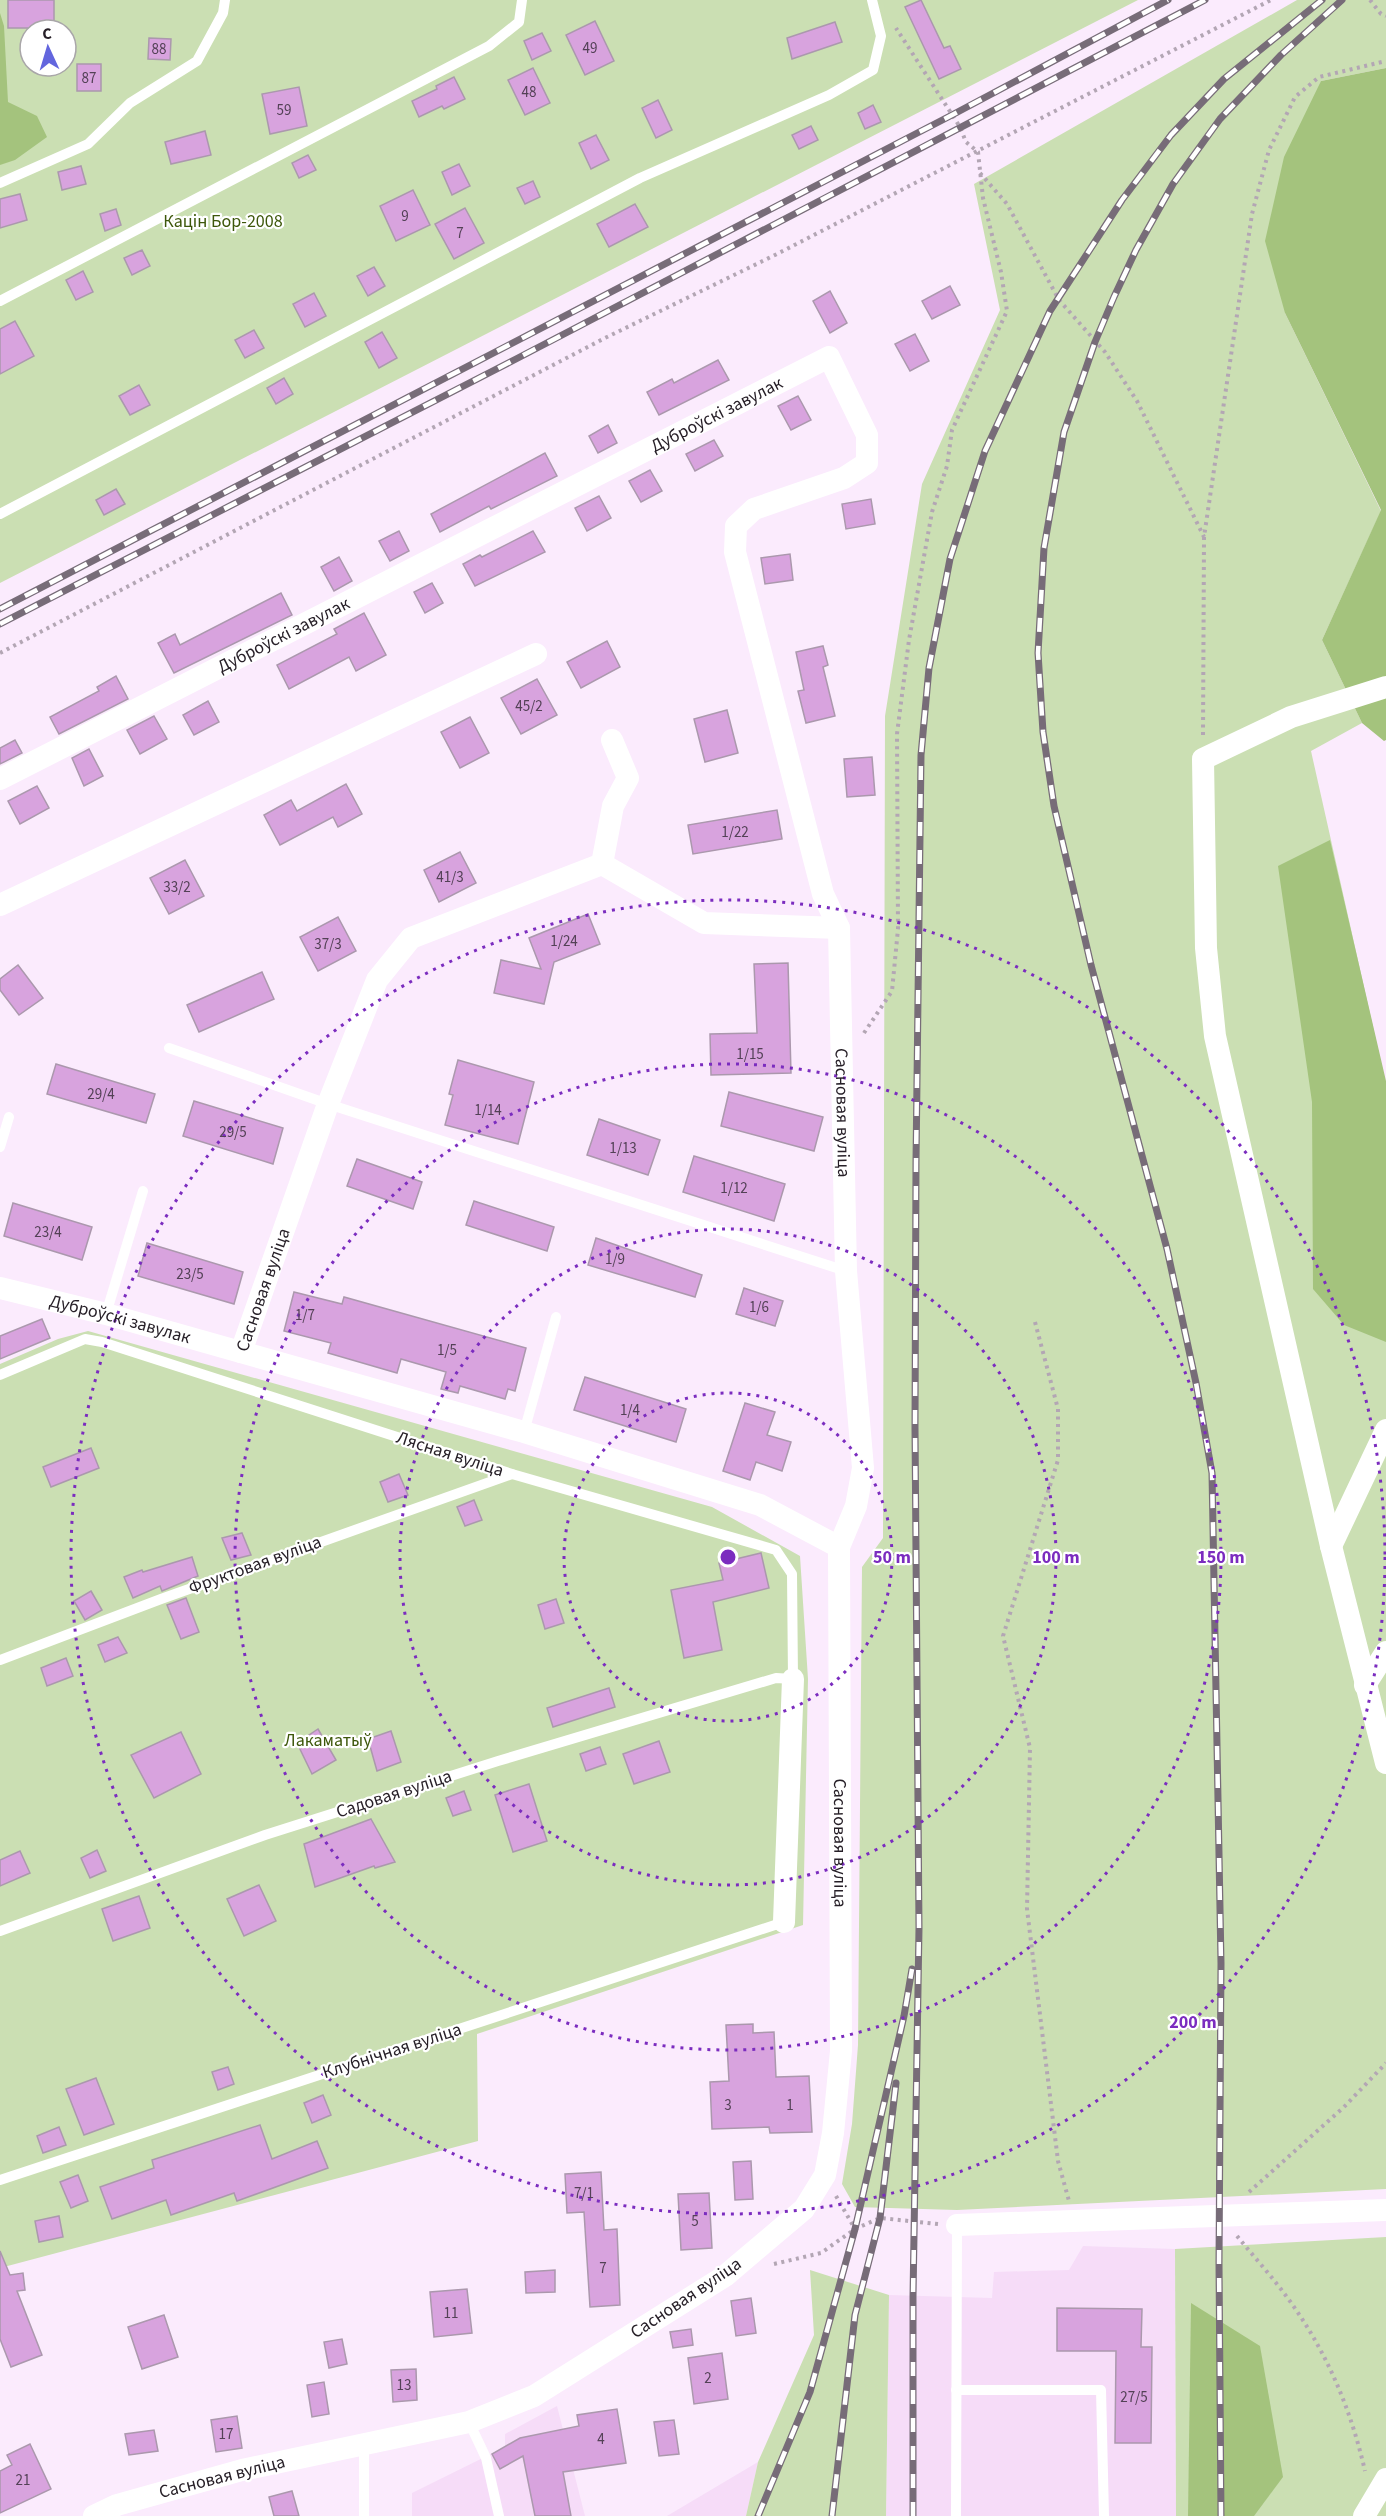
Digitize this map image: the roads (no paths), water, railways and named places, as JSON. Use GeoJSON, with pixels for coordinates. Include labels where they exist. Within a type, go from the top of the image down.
{"type":"FeatureCollection","features":[{"type":"Feature","properties":{"kind":"street","name":"Дуброўскі завулак"},"geometry":{"type":"LineString","coordinates":[[0,779],[830,357],[867,435],[867,463],[844,478],[754,509],[736,526],[735,552],[823,894],[839,928]]}},
{"type":"Feature","properties":{"kind":"street"},"geometry":{"type":"LineString","coordinates":[[0,905],[536,654]]}},
{"type":"Feature","properties":{"kind":"street"},"geometry":{"type":"LineString","coordinates":[[1386,687],[1291,717],[1203,759],[1206,948],[1215,1036],[1331,1546],[1386,1763]]}},
{"type":"Feature","properties":{"kind":"street"},"geometry":{"type":"LineString","coordinates":[[612,740],[628,778],[613,806],[602,864],[704,923],[839,928]]}},
{"type":"Feature","properties":{"kind":"street","name":"Сасновая вуліца"},"geometry":{"type":"LineString","coordinates":[[602,864],[411,938],[377,980],[328,1104],[241,1352],[524,1432],[760,1505],[838,1547]]}},
{"type":"Feature","properties":{"kind":"street","name":"Сасновая вуліца"},"geometry":{"type":"LineString","coordinates":[[94,2516],[117,2505],[242,2470],[469,2421],[534,2396],[725,2276],[804,2209],[825,2175],[833,2133],[841,2051],[838,1547],[856,1506],[863,1468],[861,1416],[846,1271],[839,928]]}},
{"type":"Feature","properties":{"kind":"street","name":"Дуброўскі завулак"},"geometry":{"type":"LineString","coordinates":[[0,1288],[106,1314],[241,1352]]}},
{"type":"Feature","properties":{"kind":"street"},"geometry":{"type":"LineString","coordinates":[[1331,1546],[1386,1430]]}},
{"type":"Feature","properties":{"kind":"street"},"geometry":{"type":"LineString","coordinates":[[1365,1685],[1386,1652]]}},
{"type":"Feature","properties":{"kind":"street"},"geometry":{"type":"LineString","coordinates":[[784,1922],[794,1679]]}},
{"type":"Feature","properties":{"kind":"street"},"geometry":{"type":"LineString","coordinates":[[957,2225],[1386,2210]]}},
{"type":"Feature","properties":{"kind":"street"},"geometry":{"type":"LineString","coordinates":[[1367,2508],[1386,2479]]}},
{"type":"Feature","properties":{"kind":"lane"},"geometry":{"type":"LineString","coordinates":[[0,183],[88,144],[130,103],[197,61],[223,13],[225,0]]}},
{"type":"Feature","properties":{"kind":"lane"},"geometry":{"type":"LineString","coordinates":[[0,300],[489,46],[519,22],[522,0]]}},
{"type":"Feature","properties":{"kind":"lane"},"geometry":{"type":"LineString","coordinates":[[0,514],[640,178],[829,95],[873,70],[881,36],[872,0]]}},
{"type":"Feature","properties":{"kind":"lane"},"geometry":{"type":"LineString","coordinates":[[169,1048],[328,1104],[846,1271]]}},
{"type":"Feature","properties":{"kind":"lane"},"geometry":{"type":"LineString","coordinates":[[0,1147],[9,1117]]}},
{"type":"Feature","properties":{"kind":"lane"},"geometry":{"type":"LineString","coordinates":[[106,1314],[143,1191]]}},
{"type":"Feature","properties":{"kind":"lane"},"geometry":{"type":"LineString","coordinates":[[524,1432],[556,1317]]}},
{"type":"Feature","properties":{"kind":"lane","name":"Лясная вуліца"},"geometry":{"type":"LineString","coordinates":[[0,1375],[85,1339],[102,1342],[512,1473],[776,1550],[792,1574],[794,1679]]}},
{"type":"Feature","properties":{"kind":"lane","name":"Фруктовая вуліца"},"geometry":{"type":"LineString","coordinates":[[0,1660],[161,1599],[512,1473]]}},
{"type":"Feature","properties":{"kind":"lane","name":"Садовая вуліца"},"geometry":{"type":"LineString","coordinates":[[0,1931],[265,1835],[498,1761],[776,1678],[794,1679]]}},
{"type":"Feature","properties":{"kind":"lane","name":"Клубнічная вуліца"},"geometry":{"type":"LineString","coordinates":[[0,2180],[784,1922]]}},
{"type":"Feature","properties":{"kind":"lane"},"geometry":{"type":"LineString","coordinates":[[956,2516],[957,2225]]}},
{"type":"Feature","properties":{"kind":"lane"},"geometry":{"type":"LineString","coordinates":[[956,2390],[1101,2390],[1104,2516]]}},
{"type":"Feature","properties":{"kind":"lane"},"geometry":{"type":"LineString","coordinates":[[469,2421],[486,2458],[499,2516]]}},
{"type":"Feature","properties":{"kind":"lane"},"geometry":{"type":"LineString","coordinates":[[364,2444],[364,2516]]}},
{"type":"Feature","properties":{"kind":"railway"},"geometry":{"type":"LineString","coordinates":[[0,609],[952,115],[1168,0]]}},
{"type":"Feature","properties":{"kind":"railway"},"geometry":{"type":"LineString","coordinates":[[0,624],[516,359],[1205,0]]}},
{"type":"Feature","properties":{"kind":"railway"},"geometry":{"type":"LineString","coordinates":[[913,2516],[913,2297],[919,1928],[915,1428],[916,1162],[921,755],[929,668],[950,559],[985,451],[1050,311],[1122,200],[1171,135],[1224,79],[1322,0]]}},
{"type":"Feature","properties":{"kind":"railway"},"geometry":{"type":"LineString","coordinates":[[1221,2516],[1219,2263],[1221,1963],[1212,1473],[1196,1383],[1167,1249],[1091,965],[1054,806],[1043,732],[1038,653],[1044,548],[1064,432],[1095,342],[1114,297],[1136,250],[1173,184],[1220,119],[1281,55],[1342,0]]}},
{"type":"Feature","properties":{"kind":"railway"},"geometry":{"type":"LineString","coordinates":[[758,2516],[810,2392],[855,2229],[904,2016],[912,1969]]}},
{"type":"Feature","properties":{"kind":"railway"},"geometry":{"type":"LineString","coordinates":[[832,2516],[855,2315],[880,2218],[896,2083]]}},
{"type":"Feature","properties":{"kind":"park label","name":"Кацін Бор-2008"},"geometry":{"type":"Point","coordinates":[223,221]}},
{"type":"Feature","properties":{"kind":"park label","name":"Лакаматыў"},"geometry":{"type":"Point","coordinates":[328,1740]}}]}
